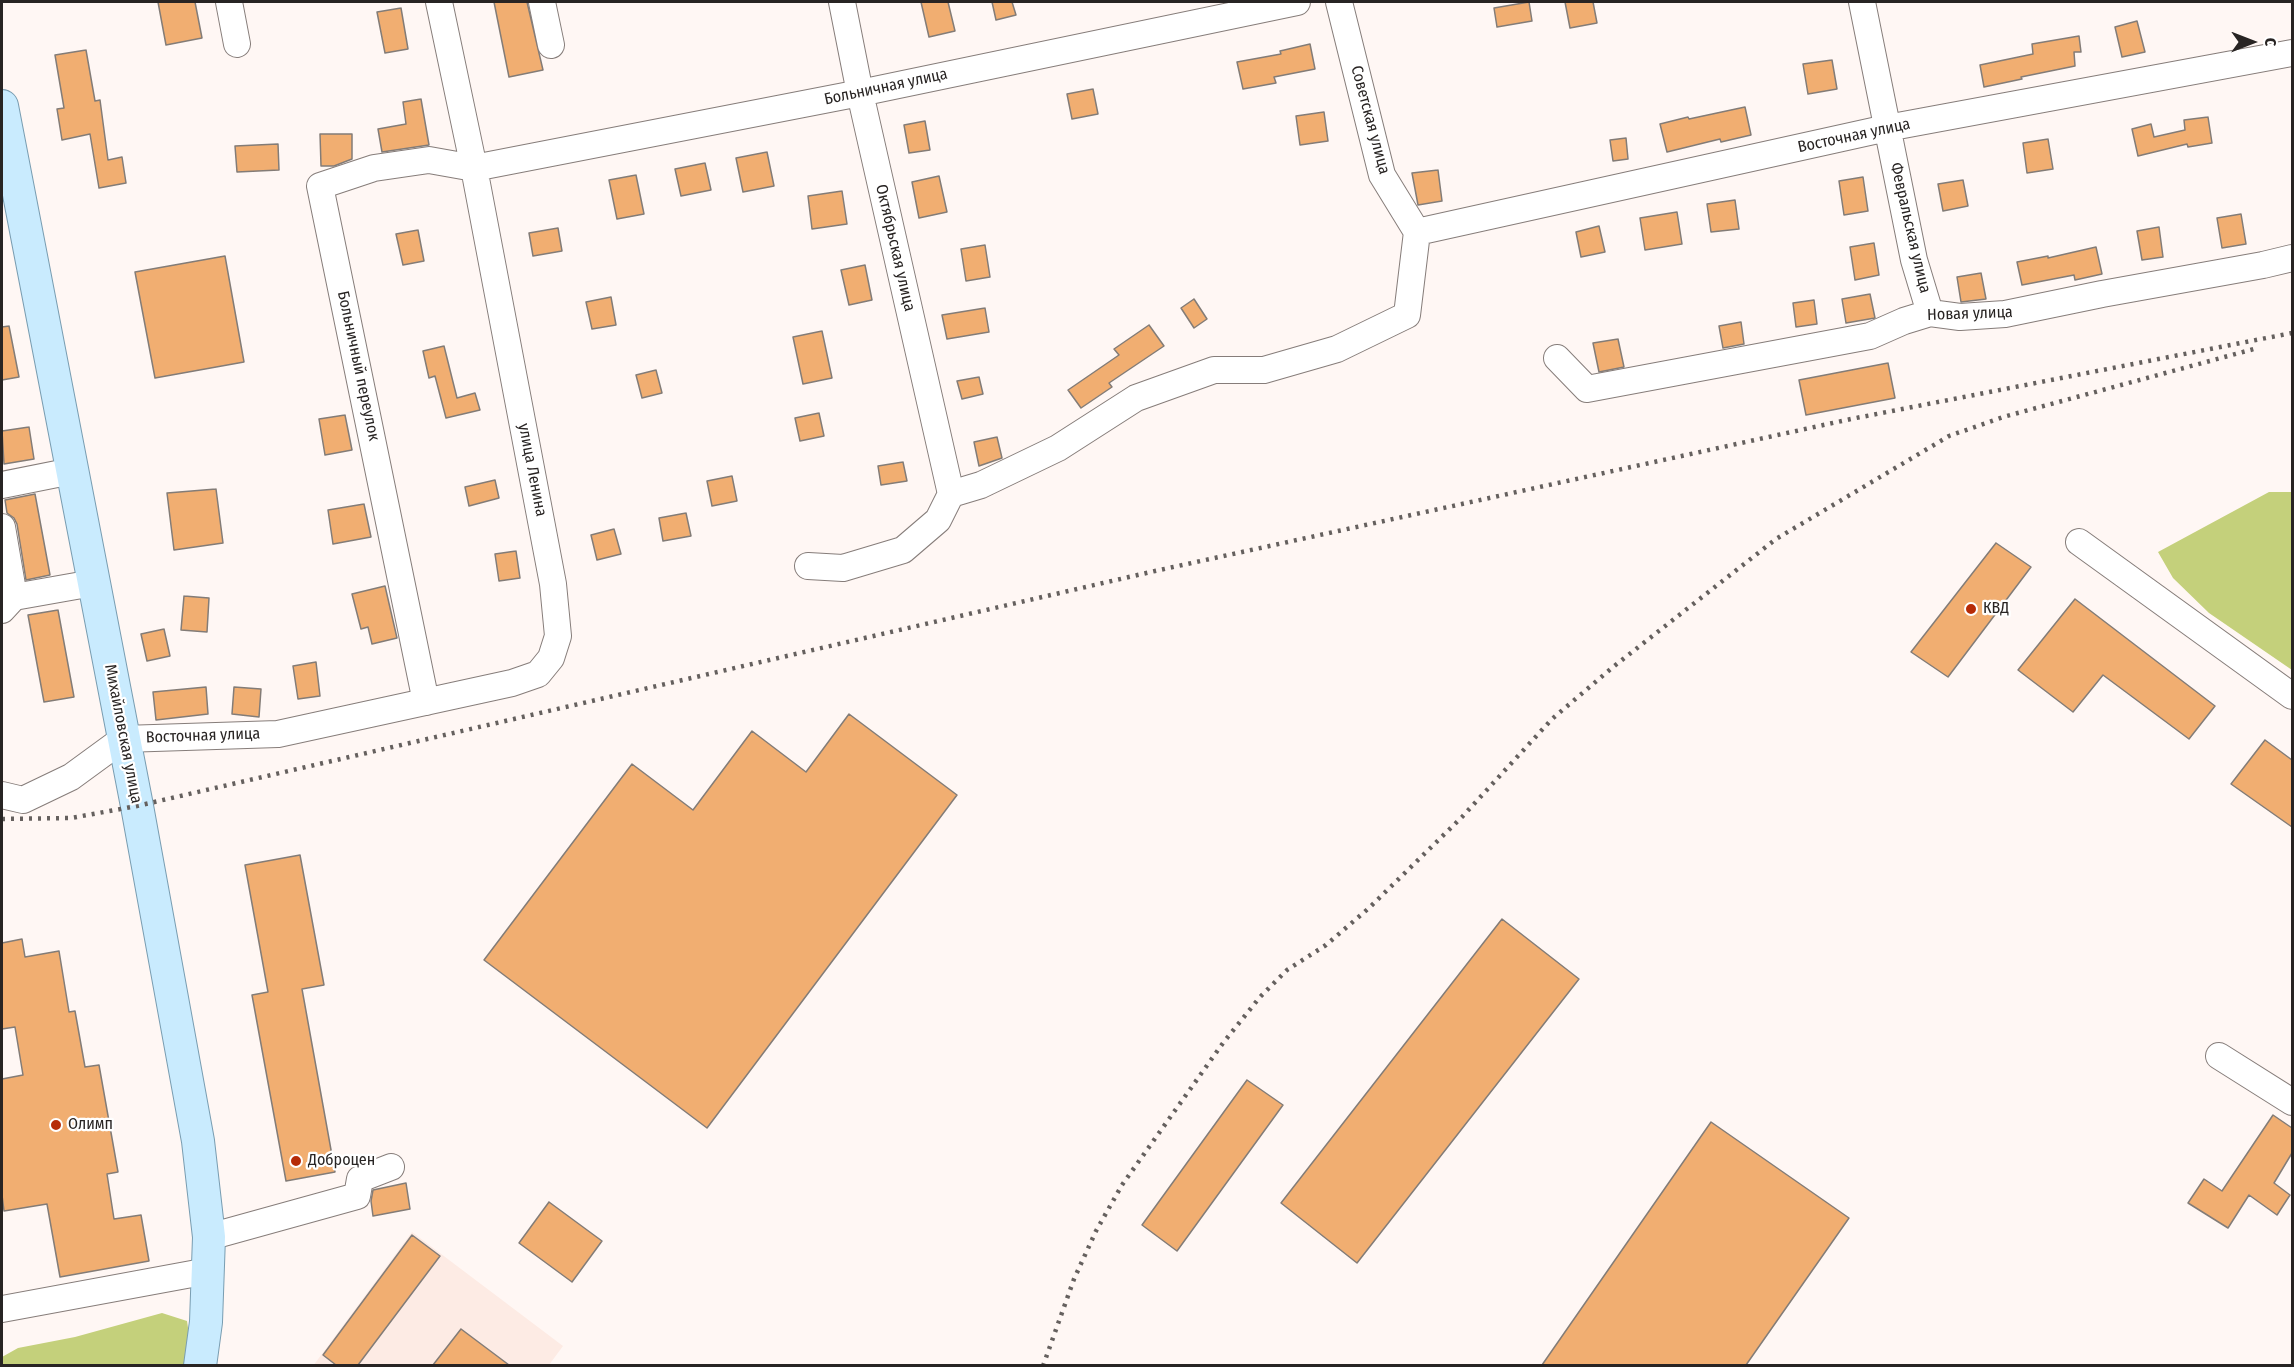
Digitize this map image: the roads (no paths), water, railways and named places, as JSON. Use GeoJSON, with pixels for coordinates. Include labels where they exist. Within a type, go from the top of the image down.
{"type":"FeatureCollection","features":[{"type":"Feature","properties":{"kind":"main road","name":"Михайловская улица"},"geometry":{"type":"LineString","coordinates":[[2,106],[198,1141],[209,1237],[206,1322],[200,1365]]}},
{"type":"Feature","properties":{"kind":"street"},"geometry":{"type":"LineString","coordinates":[[229,2],[237,44]]}},
{"type":"Feature","properties":{"kind":"street","name":"улица Ленина"},"geometry":{"type":"LineString","coordinates":[[279,734],[512,683],[538,674],[551,658],[558,636],[553,584],[474,168],[439,2]]}},
{"type":"Feature","properties":{"kind":"street"},"geometry":{"type":"LineString","coordinates":[[542,2],[551,45]]}},
{"type":"Feature","properties":{"kind":"street","name":"Октябрьская улица"},"geometry":{"type":"LineString","coordinates":[[842,2],[860,93],[951,494]]}},
{"type":"Feature","properties":{"kind":"street","name":"Больничная улица"},"geometry":{"type":"LineString","coordinates":[[474,168],[860,93],[1297,2]]}},
{"type":"Feature","properties":{"kind":"street","name":"Советская улица"},"geometry":{"type":"LineString","coordinates":[[1339,2],[1382,175],[1418,232]]}},
{"type":"Feature","properties":{"kind":"street","name":"Февральская улица"},"geometry":{"type":"LineString","coordinates":[[1862,2],[1914,260],[1930,313]]}},
{"type":"Feature","properties":{"kind":"street","name":"Восточная улица"},"geometry":{"type":"LineString","coordinates":[[1418,232],[1887,128],[2292,52]]}},
{"type":"Feature","properties":{"kind":"street","name":"Больничный переулок"},"geometry":{"type":"LineString","coordinates":[[426,702],[320,186],[374,168],[429,160],[474,168]]}},
{"type":"Feature","properties":{"kind":"street"},"geometry":{"type":"LineString","coordinates":[[808,566],[843,568],[903,550],[938,520],[951,494],[981,485],[1058,448],[1136,398],[1214,370],[1264,370],[1336,349],[1407,315],[1418,232]]}},
{"type":"Feature","properties":{"kind":"street","name":"Новая улица"},"geometry":{"type":"LineString","coordinates":[[1557,358],[1587,389],[1870,336],[1904,321],[1930,313],[1960,317],[2005,314],[2292,258]]}},
{"type":"Feature","properties":{"kind":"street"},"geometry":{"type":"LineString","coordinates":[[2,485],[72,471]]}},
{"type":"Feature","properties":{"kind":"street"},"geometry":{"type":"LineString","coordinates":[[2,527],[8,603],[93,583]]}},
{"type":"Feature","properties":{"kind":"street"},"geometry":{"type":"LineString","coordinates":[[2079,542],[2292,696]]}},
{"type":"Feature","properties":{"kind":"street","name":"Восточная улица"},"geometry":{"type":"LineString","coordinates":[[2,795],[23,800],[71,777],[123,739],[279,734]]}},
{"type":"Feature","properties":{"kind":"street"},"geometry":{"type":"LineString","coordinates":[[2219,1056],[2292,1102]]}},
{"type":"Feature","properties":{"kind":"street"},"geometry":{"type":"LineString","coordinates":[[209,1237],[357,1196],[360,1179],[391,1167]]}},
{"type":"Feature","properties":{"kind":"street"},"geometry":{"type":"LineString","coordinates":[[2,1310],[208,1271]]}},
{"type":"Feature","properties":{"kind":"railway"},"geometry":{"type":"LineString","coordinates":[[2,819],[71,818],[137,806],[1155,571],[1851,419],[2292,333]]}},
{"type":"Feature","properties":{"kind":"railway"},"geometry":{"type":"LineString","coordinates":[[1043,1366],[1074,1279],[1096,1231],[1122,1185],[1223,1043],[1260,997],[1287,970],[1326,945],[1369,908],[1462,817],[1552,719],[1613,667],[1776,539],[1949,436],[2003,417],[2254,349]]}},
{"type":"Feature","properties":{"kind":"place","name":"КВД"},"geometry":{"type":"Point","coordinates":[1971,609]}},
{"type":"Feature","properties":{"kind":"place","name":"Олимп"},"geometry":{"type":"Point","coordinates":[56,1125]}},
{"type":"Feature","properties":{"kind":"place","name":"Доброцен"},"geometry":{"type":"Point","coordinates":[296,1161]}}]}
